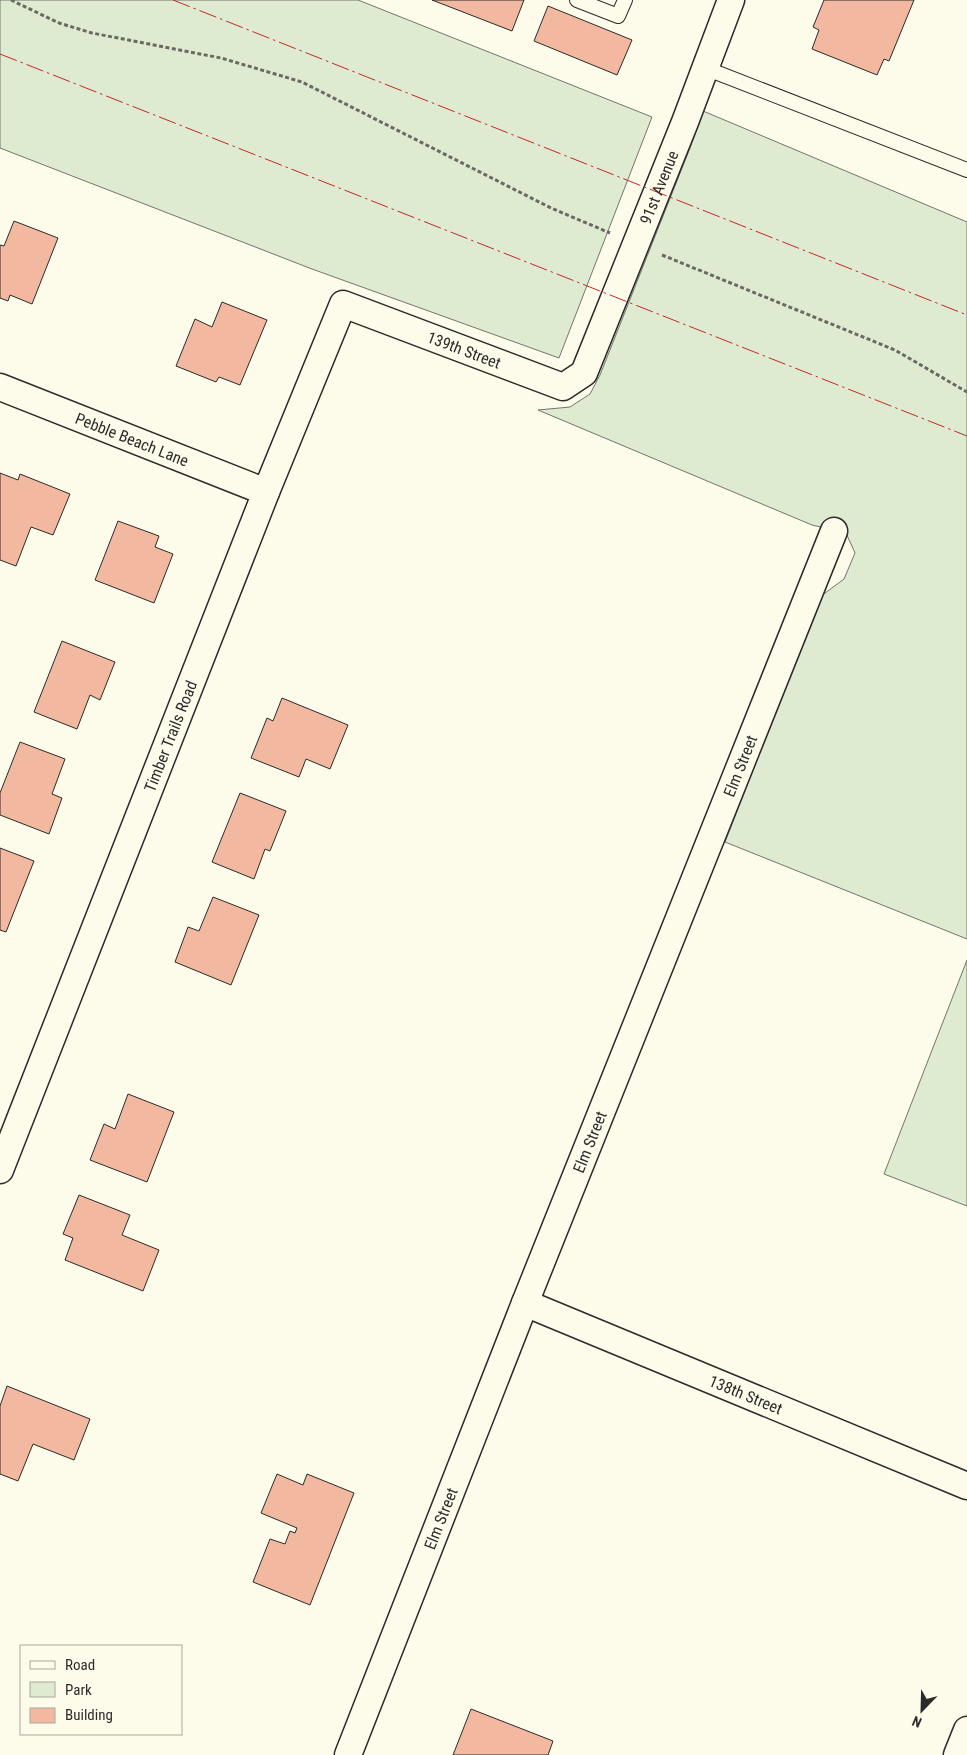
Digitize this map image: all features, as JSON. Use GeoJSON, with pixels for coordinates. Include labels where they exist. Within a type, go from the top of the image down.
{"type":"FeatureCollection","features":[{"type":"Feature","properties":{"kind":"street","name":"91st Avenue"},"geometry":{"type":"LineString","coordinates":[[584,373],[731,0]]}},
{"type":"Feature","properties":{"kind":"street","name":"139th Street"},"geometry":{"type":"LineString","coordinates":[[343,304],[563,387],[584,373]]}},
{"type":"Feature","properties":{"kind":"street","name":"Timber Trails Road"},"geometry":{"type":"LineString","coordinates":[[0,1170],[266,492],[343,304]]}},
{"type":"Feature","properties":{"kind":"street","name":"Pebble Beach Lane"},"geometry":{"type":"LineString","coordinates":[[0,387],[266,492]]}},
{"type":"Feature","properties":{"kind":"street","name":"Elm Street"},"geometry":{"type":"LineString","coordinates":[[348,1755],[525,1304],[834,531]]}},
{"type":"Feature","properties":{"kind":"street","name":"138th Street"},"geometry":{"type":"LineString","coordinates":[[525,1304],[967,1486]]}},
{"type":"Feature","properties":{"kind":"street"},"geometry":{"type":"LineString","coordinates":[[957,1755],[967,1730]]}},
{"type":"Feature","properties":{"kind":"lane"},"geometry":{"type":"LineString","coordinates":[[577,0],[618,16],[625,0]]}},
{"type":"Feature","properties":{"kind":"lane"},"geometry":{"type":"LineString","coordinates":[[705,68],[967,170]]}},
{"type":"Feature","properties":{"kind":"path"},"geometry":{"type":"LineString","coordinates":[[11,0],[59,22],[92,33],[221,58],[302,82],[551,208],[895,350],[967,392]]}},
{"type":"Feature","properties":{"kind":"green space"},"geometry":{"type":"Polygon","coordinates":[[[0,0],[358,0],[652,117],[559,358],[312,269],[0,148],[0,0]]]}},
{"type":"Feature","properties":{"kind":"green space"},"geometry":{"type":"Polygon","coordinates":[[[703,111],[967,222],[967,939],[725,842],[821,596],[844,579],[855,553],[846,533],[812,525],[538,410],[570,407],[590,394],[600,375],[703,111]]]}},
{"type":"Feature","properties":{"kind":"green space"},"geometry":{"type":"Polygon","coordinates":[[[967,960],[967,1206],[884,1174],[967,960]]]}},
{"type":"Feature","properties":{"kind":"building"},"geometry":{"type":"Polygon","coordinates":[[[432,0],[524,0],[512,31],[432,0]]]}},
{"type":"Feature","properties":{"kind":"building"},"geometry":{"type":"Polygon","coordinates":[[[824,0],[914,0],[889,61],[884,59],[877,75],[812,49],[819,30],[813,27],[824,0]]]}},
{"type":"Feature","properties":{"kind":"building"},"geometry":{"type":"Polygon","coordinates":[[[548,6],[632,40],[617,75],[534,41],[548,6]]]}},
{"type":"Feature","properties":{"kind":"building"},"geometry":{"type":"Polygon","coordinates":[[[14,221],[58,238],[32,304],[10,295],[8,301],[0,298],[0,245],[4,246],[14,221]]]}},
{"type":"Feature","properties":{"kind":"building"},"geometry":{"type":"Polygon","coordinates":[[[222,302],[267,320],[240,385],[219,377],[216,382],[176,366],[195,319],[212,327],[222,302]]]}},
{"type":"Feature","properties":{"kind":"building"},"geometry":{"type":"Polygon","coordinates":[[[0,473],[18,480],[20,474],[70,494],[53,535],[31,527],[16,566],[0,560],[0,473]]]}},
{"type":"Feature","properties":{"kind":"building"},"geometry":{"type":"Polygon","coordinates":[[[118,521],[159,536],[155,547],[173,554],[154,603],[95,580],[118,521]]]}},
{"type":"Feature","properties":{"kind":"building"},"geometry":{"type":"Polygon","coordinates":[[[62,641],[115,662],[100,700],[90,695],[77,729],[34,712],[62,641]]]}},
{"type":"Feature","properties":{"kind":"building"},"geometry":{"type":"Polygon","coordinates":[[[282,698],[348,725],[330,769],[306,759],[299,777],[251,758],[267,718],[273,721],[282,698]]]}},
{"type":"Feature","properties":{"kind":"building"},"geometry":{"type":"Polygon","coordinates":[[[20,742],[65,759],[52,794],[62,798],[49,834],[0,815],[0,793],[20,742]]]}},
{"type":"Feature","properties":{"kind":"building"},"geometry":{"type":"Polygon","coordinates":[[[240,793],[286,811],[270,851],[265,849],[254,879],[212,862],[240,793]]]}},
{"type":"Feature","properties":{"kind":"building"},"geometry":{"type":"Polygon","coordinates":[[[0,848],[34,861],[6,932],[0,930],[0,848]]]}},
{"type":"Feature","properties":{"kind":"building"},"geometry":{"type":"Polygon","coordinates":[[[213,897],[259,915],[231,985],[175,962],[188,927],[199,931],[213,897]]]}},
{"type":"Feature","properties":{"kind":"building"},"geometry":{"type":"Polygon","coordinates":[[[128,1094],[174,1112],[147,1182],[90,1160],[104,1124],[115,1129],[128,1094]]]}},
{"type":"Feature","properties":{"kind":"building"},"geometry":{"type":"Polygon","coordinates":[[[79,1195],[130,1215],[122,1235],[159,1250],[143,1291],[65,1260],[73,1238],[63,1234],[79,1195]]]}},
{"type":"Feature","properties":{"kind":"building"},"geometry":{"type":"Polygon","coordinates":[[[7,1386],[90,1419],[74,1460],[33,1444],[18,1481],[0,1474],[0,1406],[7,1386]]]}},
{"type":"Feature","properties":{"kind":"building"},"geometry":{"type":"Polygon","coordinates":[[[277,1474],[303,1485],[307,1474],[354,1493],[310,1605],[253,1582],[270,1539],[285,1544],[290,1531],[295,1533],[297,1528],[261,1513],[277,1474]]]}},
{"type":"Feature","properties":{"kind":"building"},"geometry":{"type":"Polygon","coordinates":[[[471,1709],[553,1741],[548,1755],[453,1755],[471,1709]]]}},
{"type":"Feature","properties":{"kind":"power"},"geometry":{"type":"LineString","coordinates":[[173,0],[967,315]]}},
{"type":"Feature","properties":{"kind":"power"},"geometry":{"type":"LineString","coordinates":[[0,54],[967,436]]}}]}
